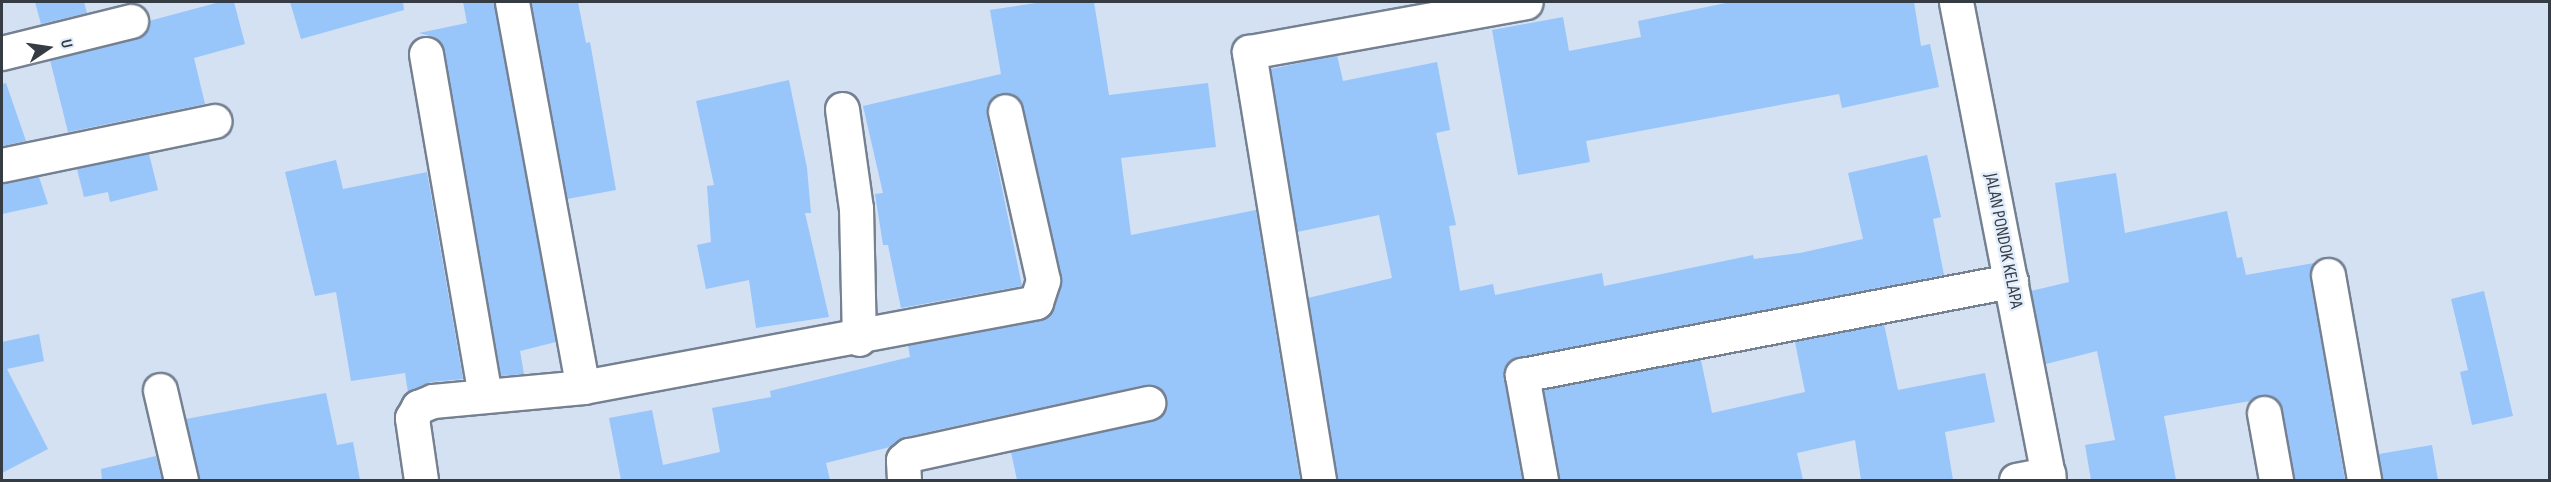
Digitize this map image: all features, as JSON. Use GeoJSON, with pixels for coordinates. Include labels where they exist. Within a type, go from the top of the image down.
{"type":"FeatureCollection","features":[{"type":"Feature","properties":{"kind":"street"},"geometry":{"type":"LineString","coordinates":[[512,2],[583,387]]}},
{"type":"Feature","properties":{"kind":"street"},"geometry":{"type":"LineString","coordinates":[[1320,480],[1249,52],[1526,2]]}},
{"type":"Feature","properties":{"kind":"street","name":"JALAN PONDOK KELAPA"},"geometry":{"type":"LineString","coordinates":[[1956,2],[2049,477]]}},
{"type":"Feature","properties":{"kind":"street"},"geometry":{"type":"LineString","coordinates":[[2,53],[131,21]]}},
{"type":"Feature","properties":{"kind":"street"},"geometry":{"type":"LineString","coordinates":[[426,54],[485,395]]}},
{"type":"Feature","properties":{"kind":"street"},"geometry":{"type":"LineString","coordinates":[[842,109],[856,208],[859,339]]}},
{"type":"Feature","properties":{"kind":"street"},"geometry":{"type":"LineString","coordinates":[[421,480],[412,418],[418,407],[485,395],[583,387],[859,339],[1023,308],[1040,298],[1042,280],[1005,111]]}},
{"type":"Feature","properties":{"kind":"street"},"geometry":{"type":"LineString","coordinates":[[2,165],[215,122]]}},
{"type":"Feature","properties":{"kind":"street"},"geometry":{"type":"LineString","coordinates":[[2328,275],[2364,480]]}},
{"type":"Feature","properties":{"kind":"street"},"geometry":{"type":"LineString","coordinates":[[1540,480],[1522,375],[2011,281]]}},
{"type":"Feature","properties":{"kind":"street"},"geometry":{"type":"LineString","coordinates":[[160,390],[181,480]]}},
{"type":"Feature","properties":{"kind":"street"},"geometry":{"type":"LineString","coordinates":[[904,480],[903,460],[909,455],[1148,404]]}},
{"type":"Feature","properties":{"kind":"street"},"geometry":{"type":"LineString","coordinates":[[2264,413],[2276,480]]}},
{"type":"Feature","properties":{"kind":"street"},"geometry":{"type":"LineString","coordinates":[[2016,480],[2049,477]]}},
{"type":"Feature","properties":{"kind":"building"},"geometry":{"type":"Polygon","coordinates":[[[35,2],[84,2],[87,13],[41,24],[35,2]]]}},
{"type":"Feature","properties":{"kind":"building"},"geometry":{"type":"Polygon","coordinates":[[[220,2],[234,2],[245,44],[194,58],[205,104],[68,132],[50,60],[136,39],[144,34],[149,21],[220,2]]]}},
{"type":"Feature","properties":{"kind":"building"},"geometry":{"type":"Polygon","coordinates":[[[290,2],[403,2],[404,10],[301,39],[290,2]]]}},
{"type":"Feature","properties":{"kind":"building"},"geometry":{"type":"Polygon","coordinates":[[[463,2],[494,2],[556,342],[520,351],[524,374],[501,376],[444,51],[433,37],[419,33],[467,23],[463,2]]]}},
{"type":"Feature","properties":{"kind":"building"},"geometry":{"type":"Polygon","coordinates":[[[531,2],[578,2],[586,43],[590,42],[616,190],[567,199],[531,2]]]}},
{"type":"Feature","properties":{"kind":"building"},"geometry":{"type":"Polygon","coordinates":[[[1043,2],[1094,2],[1109,95],[1208,83],[1216,147],[1121,158],[1131,235],[1256,210],[1300,480],[1017,480],[1011,452],[1160,417],[1166,398],[1154,385],[1145,385],[905,437],[890,447],[826,463],[830,480],[621,480],[609,418],[652,410],[663,465],[720,452],[712,408],[771,397],[770,391],[910,357],[908,345],[1049,316],[1061,276],[1019,99],[1000,93],[987,105],[987,115],[1022,286],[901,308],[888,245],[883,245],[875,194],[883,193],[863,106],[1001,74],[990,10],[1043,2]]]}},
{"type":"Feature","properties":{"kind":"building"},"geometry":{"type":"Polygon","coordinates":[[[1731,2],[1914,2],[1921,46],[1930,44],[1939,87],[1842,108],[1839,94],[1586,141],[1590,162],[1518,175],[1492,30],[1563,17],[1569,51],[1641,37],[1638,21],[1731,2]]]}},
{"type":"Feature","properties":{"kind":"building"},"geometry":{"type":"Polygon","coordinates":[[[1337,55],[1343,81],[1437,62],[1450,130],[1436,133],[1456,225],[1449,226],[1460,291],[1493,284],[1495,295],[1602,273],[1604,286],[1753,255],[1754,259],[1800,253],[1863,239],[1848,173],[1927,155],[1941,217],[1933,219],[1944,275],[1510,360],[1504,378],[1522,480],[1337,480],[1308,298],[1392,278],[1379,215],[1297,232],[1271,69],[1337,55]]]}},
{"type":"Feature","properties":{"kind":"building"},"geometry":{"type":"Polygon","coordinates":[[[789,80],[807,168],[811,213],[805,213],[829,317],[756,328],[749,280],[706,289],[697,245],[711,242],[707,186],[714,185],[696,101],[789,80]]]}},
{"type":"Feature","properties":{"kind":"building"},"geometry":{"type":"Polygon","coordinates":[[[6,83],[26,141],[2,146],[2,84],[6,83]]]}},
{"type":"Feature","properties":{"kind":"building"},"geometry":{"type":"Polygon","coordinates":[[[149,154],[158,190],[110,202],[108,192],[84,197],[77,169],[149,154]]]}},
{"type":"Feature","properties":{"kind":"building"},"geometry":{"type":"Polygon","coordinates":[[[336,160],[343,189],[427,172],[463,379],[431,382],[408,392],[405,373],[351,381],[336,292],[315,296],[285,172],[336,160]]]}},
{"type":"Feature","properties":{"kind":"building"},"geometry":{"type":"Polygon","coordinates":[[[2116,173],[2125,233],[2227,211],[2237,258],[2242,257],[2246,275],[2314,263],[2310,278],[2345,480],[2294,480],[2282,409],[2278,401],[2261,395],[2250,401],[2164,416],[2176,480],[2091,480],[2085,445],[2115,440],[2097,351],[2046,364],[2031,291],[2069,282],[2055,183],[2116,173]]]}},
{"type":"Feature","properties":{"kind":"building"},"geometry":{"type":"Polygon","coordinates":[[[39,177],[48,204],[2,214],[2,183],[39,177]]]}},
{"type":"Feature","properties":{"kind":"building"},"geometry":{"type":"Polygon","coordinates":[[[2484,291],[2513,416],[2472,425],[2460,372],[2468,370],[2451,299],[2484,291]]]}},
{"type":"Feature","properties":{"kind":"building"},"geometry":{"type":"Polygon","coordinates":[[[1884,324],[1898,390],[1985,373],[1995,422],[1945,432],[1953,480],[1861,480],[1855,440],[1797,453],[1803,480],[1559,480],[1544,390],[1701,360],[1712,413],[1805,392],[1795,342],[1884,324]]]}},
{"type":"Feature","properties":{"kind":"building"},"geometry":{"type":"Polygon","coordinates":[[[39,334],[44,361],[7,369],[48,449],[2,473],[2,342],[39,334]]]}},
{"type":"Feature","properties":{"kind":"building"},"geometry":{"type":"Polygon","coordinates":[[[326,393],[337,445],[353,442],[360,480],[199,480],[186,419],[326,393]]]}},
{"type":"Feature","properties":{"kind":"building"},"geometry":{"type":"Polygon","coordinates":[[[2432,445],[2438,480],[2382,480],[2379,454],[2432,445]]]}},
{"type":"Feature","properties":{"kind":"building"},"geometry":{"type":"Polygon","coordinates":[[[156,456],[162,480],[102,480],[101,469],[156,456]]]}}]}
